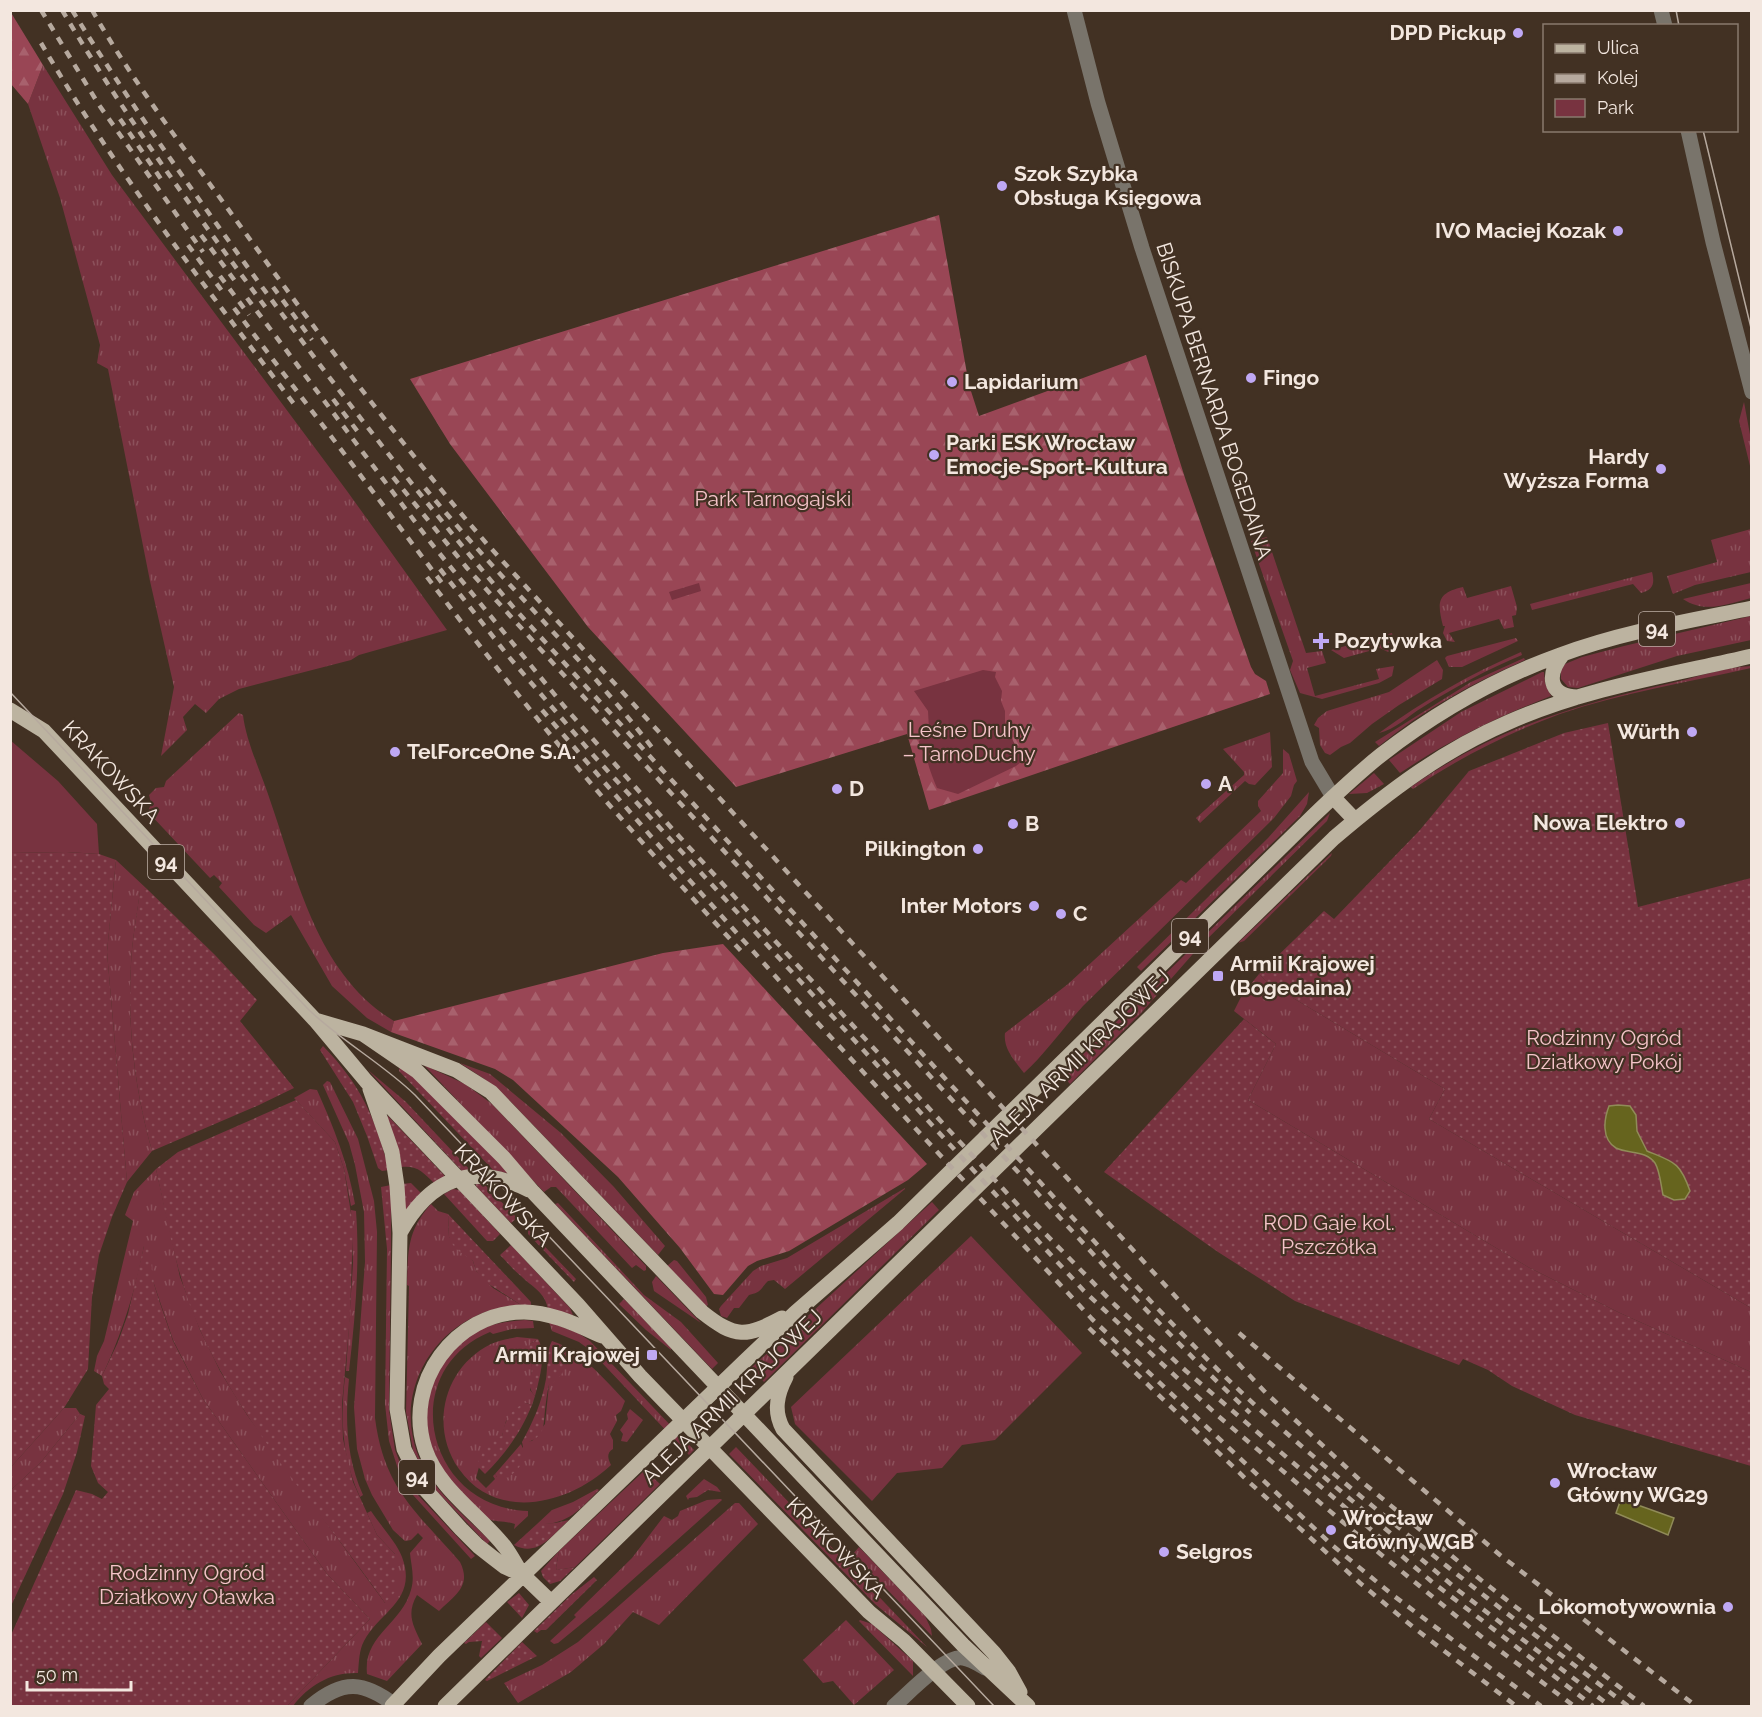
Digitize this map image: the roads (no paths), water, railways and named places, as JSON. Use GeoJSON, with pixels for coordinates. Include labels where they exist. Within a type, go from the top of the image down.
{"type":"FeatureCollection","features":[{"type":"Feature","properties":{"kind":"main road","name":"ALEJA ARMII KRAJOWEJ"},"geometry":{"type":"LineString","coordinates":[[394,1707],[439,1656],[642,1460],[795,1313],[880,1240],[1333,797],[1382,754],[1448,708],[1488,687],[1563,654],[1617,637],[1752,608]]}},
{"type":"Feature","properties":{"kind":"main road"},"geometry":{"type":"LineString","coordinates":[[1563,654],[1552,669],[1551,678],[1561,694],[1577,697]]}},
{"type":"Feature","properties":{"kind":"main road","name":"ALEJA ARMII KRAJOWEJ"},"geometry":{"type":"LineString","coordinates":[[445,1707],[669,1486],[773,1394],[791,1369],[1355,820],[1404,781],[1466,743],[1508,722],[1577,697],[1752,656]]}},
{"type":"Feature","properties":{"kind":"main road","name":"KRAKOWSKA"},"geometry":{"type":"LineString","coordinates":[[10,710],[44,731],[315,1020],[366,1081],[640,1376],[869,1612],[904,1641],[968,1707]]}},
{"type":"Feature","properties":{"kind":"main road"},"geometry":{"type":"LineString","coordinates":[[1333,797],[1355,820]]}},
{"type":"Feature","properties":{"kind":"main road","name":"94"},"geometry":{"type":"LineString","coordinates":[[315,1020],[363,1034],[456,1070],[485,1088],[507,1108],[702,1312],[717,1324],[734,1332],[753,1332],[762,1330],[781,1318],[795,1313]]}},
{"type":"Feature","properties":{"kind":"main road","name":"KRAKOWSKA"},"geometry":{"type":"LineString","coordinates":[[363,1034],[417,1071],[504,1158],[533,1192],[956,1637],[1028,1707]]}},
{"type":"Feature","properties":{"kind":"main road","name":"94"},"geometry":{"type":"LineString","coordinates":[[366,1081],[393,1159],[400,1233],[397,1409],[404,1449],[423,1487],[461,1529],[505,1567],[523,1575],[551,1602]]}},
{"type":"Feature","properties":{"kind":"main road"},"geometry":{"type":"LineString","coordinates":[[400,1233],[422,1202],[443,1185],[459,1179],[490,1176],[506,1179],[533,1192]]}},
{"type":"Feature","properties":{"kind":"main road"},"geometry":{"type":"LineString","coordinates":[[523,1575],[504,1546],[443,1482],[430,1462],[420,1425],[424,1387],[435,1362],[459,1335],[477,1324],[506,1314],[522,1312],[545,1315],[607,1338]]}},
{"type":"Feature","properties":{"kind":"main road"},"geometry":{"type":"LineString","coordinates":[[773,1394],[778,1420],[783,1429],[994,1653],[1009,1672],[1028,1707]]}},
{"type":"Feature","properties":{"kind":"street","name":"BISKUPA BERNARDA BOGEDAINA"},"geometry":{"type":"LineString","coordinates":[[1074,10],[1103,121],[1183,377],[1312,762],[1333,797]]}},
{"type":"Feature","properties":{"kind":"street"},"geometry":{"type":"LineString","coordinates":[[1688,132],[1713,242],[1752,392]]}},
{"type":"Feature","properties":{"kind":"street"},"geometry":{"type":"LineString","coordinates":[[894,1707],[949,1660],[961,1658],[975,1662],[993,1672]]}},
{"type":"Feature","properties":{"kind":"street"},"geometry":{"type":"LineString","coordinates":[[311,1707],[327,1693],[349,1687],[371,1689],[394,1707]]}},
{"type":"Feature","properties":{"kind":"tram line"},"geometry":{"type":"LineString","coordinates":[[1676,10],[1679,24]]}},
{"type":"Feature","properties":{"kind":"tram line"},"geometry":{"type":"LineString","coordinates":[[1703,132],[1752,332]]}},
{"type":"Feature","properties":{"kind":"tram line"},"geometry":{"type":"LineString","coordinates":[[10,692],[308,1009],[415,1095],[994,1706]]}},
{"type":"Feature","properties":{"kind":"railway"},"geometry":{"type":"LineString","coordinates":[[41,10],[99,105],[203,252]]}},
{"type":"Feature","properties":{"kind":"railway"},"geometry":{"type":"LineString","coordinates":[[62,10],[110,88],[161,164],[269,312]]}},
{"type":"Feature","properties":{"kind":"railway"},"geometry":{"type":"LineString","coordinates":[[72,10],[112,74],[219,227],[340,392],[443,523],[514,608],[1116,1265],[1233,1384],[1274,1422],[1448,1567],[1628,1706]]}},
{"type":"Feature","properties":{"kind":"railway"},"geometry":{"type":"LineString","coordinates":[[92,10],[143,91],[180,143],[266,262],[421,466],[487,544],[1187,1309],[1266,1393],[1361,1481],[1481,1580],[1644,1706]]}},
{"type":"Feature","properties":{"kind":"railway"},"geometry":{"type":"LineString","coordinates":[[41,43],[131,184],[297,408]]}},
{"type":"Feature","properties":{"kind":"railway"},"geometry":{"type":"LineString","coordinates":[[120,119],[161,179]]}},
{"type":"Feature","properties":{"kind":"railway"},"geometry":{"type":"LineString","coordinates":[[201,235],[235,281]]}},
{"type":"Feature","properties":{"kind":"railway"},"geometry":{"type":"LineString","coordinates":[[188,245],[222,291]]}},
{"type":"Feature","properties":{"kind":"railway"},"geometry":{"type":"LineString","coordinates":[[220,276],[249,315]]}},
{"type":"Feature","properties":{"kind":"railway"},"geometry":{"type":"LineString","coordinates":[[273,287],[312,340]]}},
{"type":"Feature","properties":{"kind":"railway"},"geometry":{"type":"LineString","coordinates":[[247,298],[431,543],[568,711],[676,833],[1028,1216],[1115,1305],[1186,1371],[1431,1581],[1593,1706]]}},
{"type":"Feature","properties":{"kind":"railway"},"geometry":{"type":"LineString","coordinates":[[234,308],[442,583]]}},
{"type":"Feature","properties":{"kind":"railway"},"geometry":{"type":"LineString","coordinates":[[333,399],[358,432]]}},
{"type":"Feature","properties":{"kind":"railway"},"geometry":{"type":"LineString","coordinates":[[393,477],[467,568],[637,756],[1116,1279],[1250,1413]]}},
{"type":"Feature","properties":{"kind":"railway"},"geometry":{"type":"LineString","coordinates":[[425,488],[599,683],[654,750]]}},
{"type":"Feature","properties":{"kind":"railway"},"geometry":{"type":"LineString","coordinates":[[440,569],[509,657],[594,756],[1084,1291],[1217,1415],[1378,1552],[1483,1638],[1574,1706]]}},
{"type":"Feature","properties":{"kind":"railway"},"geometry":{"type":"LineString","coordinates":[[427,577],[583,774],[641,842],[741,951]]}},
{"type":"Feature","properties":{"kind":"railway"},"geometry":{"type":"LineString","coordinates":[[542,710],[802,1006],[1092,1319],[1332,1545],[1394,1596],[1541,1706]]}},
{"type":"Feature","properties":{"kind":"railway"},"geometry":{"type":"LineString","coordinates":[[1089,1328],[1249,1482],[1360,1583],[1516,1706]]}},
{"type":"Feature","properties":{"kind":"railway"},"geometry":{"type":"LineString","coordinates":[[1239,1333],[1500,1555],[1696,1706]]}},
{"type":"Feature","properties":{"kind":"railway"},"geometry":{"type":"LineString","coordinates":[[1311,1466],[1459,1591],[1610,1706]]}},
{"type":"Feature","properties":{"kind":"place","name":"DPD Pickup"},"geometry":{"type":"Point","coordinates":[1518,33]}},
{"type":"Feature","properties":{"kind":"place","name":"Szok Szybka Obsługa Księgowa"},"geometry":{"type":"Point","coordinates":[1002,186]}},
{"type":"Feature","properties":{"kind":"place","name":"IVO Maciej Kozak"},"geometry":{"type":"Point","coordinates":[1618,231]}},
{"type":"Feature","properties":{"kind":"place","name":"Fingo"},"geometry":{"type":"Point","coordinates":[1251,378]}},
{"type":"Feature","properties":{"kind":"place","name":"Lapidarium"},"geometry":{"type":"Point","coordinates":[952,382]}},
{"type":"Feature","properties":{"kind":"place","name":"Parki ESK Wrocław Emocje-Sport-Kultura"},"geometry":{"type":"Point","coordinates":[934,455]}},
{"type":"Feature","properties":{"kind":"place","name":"Hardy Wyższa Forma"},"geometry":{"type":"Point","coordinates":[1661,469]}},
{"type":"Feature","properties":{"kind":"place","name":"Pozytywka"},"geometry":{"type":"Point","coordinates":[1321,641]}},
{"type":"Feature","properties":{"kind":"place","name":"Würth"},"geometry":{"type":"Point","coordinates":[1692,732]}},
{"type":"Feature","properties":{"kind":"place","name":"TelForceOne S.A."},"geometry":{"type":"Point","coordinates":[395,752]}},
{"type":"Feature","properties":{"kind":"place","name":"A"},"geometry":{"type":"Point","coordinates":[1206,784]}},
{"type":"Feature","properties":{"kind":"place","name":"D"},"geometry":{"type":"Point","coordinates":[837,789]}},
{"type":"Feature","properties":{"kind":"place","name":"Nowa Elektro"},"geometry":{"type":"Point","coordinates":[1680,823]}},
{"type":"Feature","properties":{"kind":"place","name":"B"},"geometry":{"type":"Point","coordinates":[1013,824]}},
{"type":"Feature","properties":{"kind":"place","name":"Pilkington"},"geometry":{"type":"Point","coordinates":[978,849]}},
{"type":"Feature","properties":{"kind":"place","name":"Inter Motors"},"geometry":{"type":"Point","coordinates":[1034,906]}},
{"type":"Feature","properties":{"kind":"place","name":"C"},"geometry":{"type":"Point","coordinates":[1061,914]}},
{"type":"Feature","properties":{"kind":"place","name":"Armii Krajowej (Bogedaina)"},"geometry":{"type":"Point","coordinates":[1218,976]}},
{"type":"Feature","properties":{"kind":"place","name":"Armii Krajowej"},"geometry":{"type":"Point","coordinates":[652,1355]}},
{"type":"Feature","properties":{"kind":"place","name":"Wrocław Główny WG29"},"geometry":{"type":"Point","coordinates":[1555,1483]}},
{"type":"Feature","properties":{"kind":"place","name":"Wrocław Główny WGB"},"geometry":{"type":"Point","coordinates":[1331,1530]}},
{"type":"Feature","properties":{"kind":"place","name":"Selgros"},"geometry":{"type":"Point","coordinates":[1164,1552]}},
{"type":"Feature","properties":{"kind":"place","name":"Lokomotywownia"},"geometry":{"type":"Point","coordinates":[1728,1607]}},
{"type":"Feature","properties":{"kind":"park label","name":"Park Tarnogajski"},"geometry":{"type":"Point","coordinates":[773,499]}},
{"type":"Feature","properties":{"kind":"park label","name":"Leśne Druhy – TarnoDuchy"},"geometry":{"type":"Point","coordinates":[969,742]}},
{"type":"Feature","properties":{"kind":"park label","name":"Rodzinny Ogród Działkowy Pokój"},"geometry":{"type":"Point","coordinates":[1604,1050]}},
{"type":"Feature","properties":{"kind":"park label","name":"ROD Gaje kol. Pszczółka"},"geometry":{"type":"Point","coordinates":[1329,1235]}},
{"type":"Feature","properties":{"kind":"park label","name":"Rodzinny Ogród Działkowy Oławka"},"geometry":{"type":"Point","coordinates":[187,1585]}}]}
